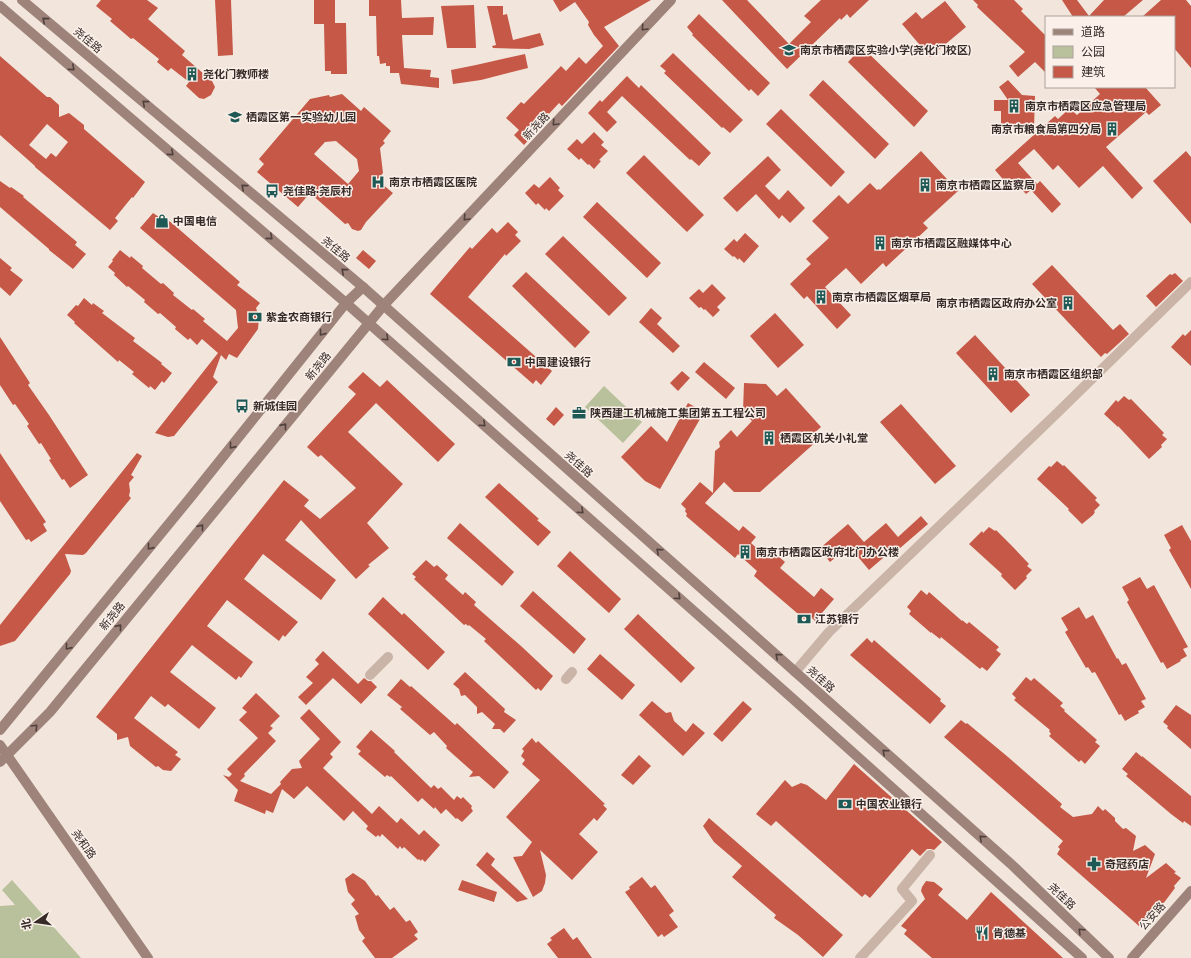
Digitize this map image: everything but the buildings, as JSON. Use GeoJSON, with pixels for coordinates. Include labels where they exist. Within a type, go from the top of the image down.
{"type":"FeatureCollection","features":[{"type":"Feature","properties":{"kind":"main road","name":"尧佳路"},"geometry":{"type":"LineString","coordinates":[[22,0],[363,287],[1011,864],[1109,958]]}},
{"type":"Feature","properties":{"kind":"main road","name":"新尧路"},"geometry":{"type":"LineString","coordinates":[[0,762],[50,712],[383,306],[671,0]]}},
{"type":"Feature","properties":{"kind":"main road"},"geometry":{"type":"LineString","coordinates":[[0,6],[369,323],[792,698],[1082,958]]}},
{"type":"Feature","properties":{"kind":"main road","name":"新尧路"},"geometry":{"type":"LineString","coordinates":[[0,730],[215,468],[346,303],[363,287]]}},
{"type":"Feature","properties":{"kind":"main road","name":"尧和路"},"geometry":{"type":"LineString","coordinates":[[0,744],[148,958]]}},
{"type":"Feature","properties":{"kind":"main road","name":"公安路"},"geometry":{"type":"LineString","coordinates":[[1132,958],[1191,891]]}},
{"type":"Feature","properties":{"kind":"street"},"geometry":{"type":"LineString","coordinates":[[795,672],[828,632],[1048,422],[1191,282]]}},
{"type":"Feature","properties":{"kind":"street"},"geometry":{"type":"LineString","coordinates":[[370,675],[388,657]]}},
{"type":"Feature","properties":{"kind":"street"},"geometry":{"type":"LineString","coordinates":[[860,958],[912,901],[902,889],[930,855]]}},
{"type":"Feature","properties":{"kind":"green space"},"geometry":{"type":"Polygon","coordinates":[[[604,386],[642,422],[623,443],[585,407],[604,386]]]}},
{"type":"Feature","properties":{"kind":"green space"},"geometry":{"type":"Polygon","coordinates":[[[12,880],[81,958],[0,958],[0,906],[15,905],[2,890],[12,880]]]}},
{"type":"Feature","properties":{"kind":"place","name":"南京市栖霞区实验小学(尧化门校区)"},"geometry":{"type":"Point","coordinates":[789,50]}},
{"type":"Feature","properties":{"kind":"place","name":"尧化门教师楼"},"geometry":{"type":"Point","coordinates":[192,74]}},
{"type":"Feature","properties":{"kind":"place","name":"南京市栖霞区应急管理局"},"geometry":{"type":"Point","coordinates":[1014,106]}},
{"type":"Feature","properties":{"kind":"place","name":"栖霞区第一实验幼儿园"},"geometry":{"type":"Point","coordinates":[235,117]}},
{"type":"Feature","properties":{"kind":"place","name":"南京市粮食局第四分局"},"geometry":{"type":"Point","coordinates":[1112,129]}},
{"type":"Feature","properties":{"kind":"place","name":"南京市栖霞区医院"},"geometry":{"type":"Point","coordinates":[378,182]}},
{"type":"Feature","properties":{"kind":"place","name":"南京市栖霞区监察局"},"geometry":{"type":"Point","coordinates":[925,185]}},
{"type":"Feature","properties":{"kind":"place","name":"尧佳路·尧辰村"},"geometry":{"type":"Point","coordinates":[272,191]}},
{"type":"Feature","properties":{"kind":"place","name":"中国电信"},"geometry":{"type":"Point","coordinates":[162,221]}},
{"type":"Feature","properties":{"kind":"place","name":"南京市栖霞区融媒体中心"},"geometry":{"type":"Point","coordinates":[880,243]}},
{"type":"Feature","properties":{"kind":"place","name":"南京市栖霞区烟草局"},"geometry":{"type":"Point","coordinates":[821,297]}},
{"type":"Feature","properties":{"kind":"place","name":"南京市栖霞区政府办公室"},"geometry":{"type":"Point","coordinates":[1068,303]}},
{"type":"Feature","properties":{"kind":"place","name":"紫金农商银行"},"geometry":{"type":"Point","coordinates":[255,317]}},
{"type":"Feature","properties":{"kind":"place","name":"中国建设银行"},"geometry":{"type":"Point","coordinates":[514,362]}},
{"type":"Feature","properties":{"kind":"place","name":"南京市栖霞区组织部"},"geometry":{"type":"Point","coordinates":[993,374]}},
{"type":"Feature","properties":{"kind":"place","name":"新城佳园"},"geometry":{"type":"Point","coordinates":[242,406]}},
{"type":"Feature","properties":{"kind":"place","name":"陕西建工机械施工集团第五工程公司"},"geometry":{"type":"Point","coordinates":[579,413]}},
{"type":"Feature","properties":{"kind":"place","name":"栖霞区机关小礼堂"},"geometry":{"type":"Point","coordinates":[769,438]}},
{"type":"Feature","properties":{"kind":"place","name":"南京市栖霞区政府北门办公楼"},"geometry":{"type":"Point","coordinates":[745,552]}},
{"type":"Feature","properties":{"kind":"place","name":"江苏银行"},"geometry":{"type":"Point","coordinates":[804,619]}},
{"type":"Feature","properties":{"kind":"place","name":"中国农业银行"},"geometry":{"type":"Point","coordinates":[845,804]}},
{"type":"Feature","properties":{"kind":"place","name":"奇冠药店"},"geometry":{"type":"Point","coordinates":[1094,864]}},
{"type":"Feature","properties":{"kind":"place","name":"肯德基"},"geometry":{"type":"Point","coordinates":[982,933]}}]}
